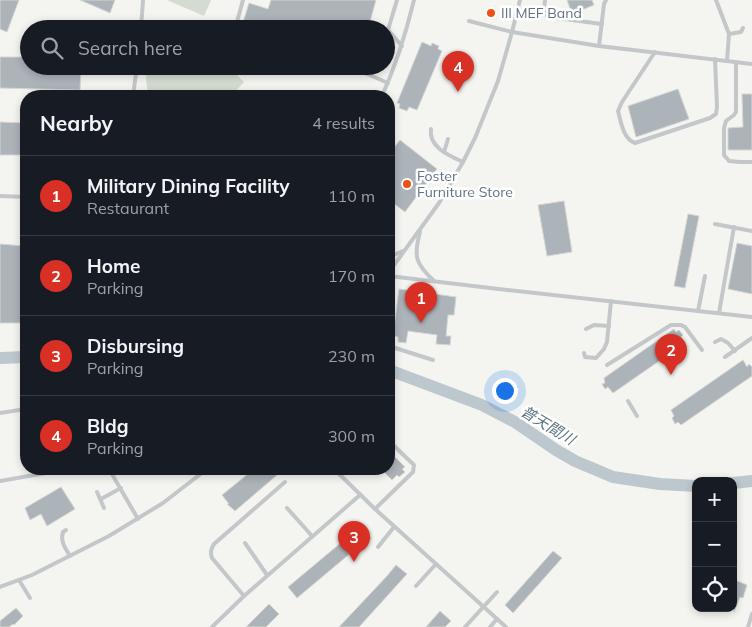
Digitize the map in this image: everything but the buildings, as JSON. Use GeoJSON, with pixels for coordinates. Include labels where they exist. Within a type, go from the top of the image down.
{"type":"FeatureCollection","features":[{"type":"Feature","properties":{"kind":"lane"},"geometry":{"type":"LineString","coordinates":[[142,20],[143,0]]}},
{"type":"Feature","properties":{"kind":"lane"},"geometry":{"type":"LineString","coordinates":[[237,20],[243,0]]}},
{"type":"Feature","properties":{"kind":"lane"},"geometry":{"type":"LineString","coordinates":[[391,20],[397,0]]}},
{"type":"Feature","properties":{"kind":"lane"},"geometry":{"type":"LineString","coordinates":[[395,64],[414,0]]}},
{"type":"Feature","properties":{"kind":"lane"},"geometry":{"type":"LineString","coordinates":[[395,265],[440,203],[475,138],[498,81],[520,0]]}},
{"type":"Feature","properties":{"kind":"lane"},"geometry":{"type":"LineString","coordinates":[[545,0],[544,10],[545,14],[549,17],[602,24]]}},
{"type":"Feature","properties":{"kind":"lane"},"geometry":{"type":"LineString","coordinates":[[599,46],[606,0]]}},
{"type":"Feature","properties":{"kind":"lane"},"geometry":{"type":"LineString","coordinates":[[716,0],[729,34],[727,61]]}},
{"type":"Feature","properties":{"kind":"lane"},"geometry":{"type":"LineString","coordinates":[[469,21],[512,32],[599,46],[752,64]]}},
{"type":"Feature","properties":{"kind":"lane"},"geometry":{"type":"LineString","coordinates":[[729,34],[741,32],[743,28]]}},
{"type":"Feature","properties":{"kind":"lane"},"geometry":{"type":"LineString","coordinates":[[395,38],[402,46]]}},
{"type":"Feature","properties":{"kind":"lane"},"geometry":{"type":"LineString","coordinates":[[655,52],[618,111],[628,140],[635,143],[710,118],[716,114],[718,107],[715,59]]}},
{"type":"Feature","properties":{"kind":"lane"},"geometry":{"type":"LineString","coordinates":[[736,62],[736,112],[725,124],[724,154],[729,161],[752,162]]}},
{"type":"Feature","properties":{"kind":"lane"},"geometry":{"type":"LineString","coordinates":[[135,90],[136,75]]}},
{"type":"Feature","properties":{"kind":"lane"},"geometry":{"type":"LineString","coordinates":[[370,75],[388,83]]}},
{"type":"Feature","properties":{"kind":"lane"},"geometry":{"type":"LineString","coordinates":[[385,90],[391,75]]}},
{"type":"Feature","properties":{"kind":"lane"},"geometry":{"type":"LineString","coordinates":[[431,130],[432,142],[444,152],[463,162]]}},
{"type":"Feature","properties":{"kind":"lane"},"geometry":{"type":"LineString","coordinates":[[444,152],[448,139]]}},
{"type":"Feature","properties":{"kind":"lane"},"geometry":{"type":"LineString","coordinates":[[0,196],[20,197]]}},
{"type":"Feature","properties":{"kind":"lane"},"geometry":{"type":"LineString","coordinates":[[715,224],[752,231]]}},
{"type":"Feature","properties":{"kind":"lane"},"geometry":{"type":"LineString","coordinates":[[719,313],[734,227]]}},
{"type":"Feature","properties":{"kind":"lane"},"geometry":{"type":"LineString","coordinates":[[422,228],[416,246],[416,256],[424,271],[435,281]]}},
{"type":"Feature","properties":{"kind":"lane"},"geometry":{"type":"LineString","coordinates":[[395,255],[405,251]]}},
{"type":"Feature","properties":{"kind":"lane"},"geometry":{"type":"LineString","coordinates":[[395,275],[752,317]]}},
{"type":"Feature","properties":{"kind":"lane"},"geometry":{"type":"LineString","coordinates":[[698,311],[705,276]]}},
{"type":"Feature","properties":{"kind":"lane"},"geometry":{"type":"LineString","coordinates":[[584,353],[585,357],[596,358],[604,349],[607,342],[611,301]]}},
{"type":"Feature","properties":{"kind":"lane"},"geometry":{"type":"LineString","coordinates":[[607,365],[672,325],[681,324],[685,327],[702,350]]}},
{"type":"Feature","properties":{"kind":"lane"},"geometry":{"type":"LineString","coordinates":[[586,329],[594,325],[609,326]]}},
{"type":"Feature","properties":{"kind":"lane"},"geometry":{"type":"LineString","coordinates":[[725,357],[752,338]]}},
{"type":"Feature","properties":{"kind":"lane"},"geometry":{"type":"LineString","coordinates":[[714,342],[725,341],[735,351]]}},
{"type":"Feature","properties":{"kind":"lane"},"geometry":{"type":"LineString","coordinates":[[395,348],[433,360]]}},
{"type":"Feature","properties":{"kind":"lane"},"geometry":{"type":"LineString","coordinates":[[628,401],[637,416]]}},
{"type":"Feature","properties":{"kind":"lane"},"geometry":{"type":"LineString","coordinates":[[0,413],[20,410]]}},
{"type":"Feature","properties":{"kind":"lane"},"geometry":{"type":"LineString","coordinates":[[375,509],[414,469],[414,465],[395,447]]}},
{"type":"Feature","properties":{"kind":"lane"},"geometry":{"type":"LineString","coordinates":[[0,481],[34,475]]}},
{"type":"Feature","properties":{"kind":"lane"},"geometry":{"type":"LineString","coordinates":[[112,475],[138,519]]}},
{"type":"Feature","properties":{"kind":"lane"},"geometry":{"type":"LineString","coordinates":[[0,587],[32,575],[109,536],[163,503],[200,475]]}},
{"type":"Feature","properties":{"kind":"lane"},"geometry":{"type":"LineString","coordinates":[[340,475],[506,627]]}},
{"type":"Feature","properties":{"kind":"lane"},"geometry":{"type":"LineString","coordinates":[[244,596],[212,558],[212,547],[285,482]]}},
{"type":"Feature","properties":{"kind":"lane"},"geometry":{"type":"LineString","coordinates":[[101,499],[120,488]]}},
{"type":"Feature","properties":{"kind":"lane"},"geometry":{"type":"LineString","coordinates":[[97,492],[104,508]]}},
{"type":"Feature","properties":{"kind":"lane"},"geometry":{"type":"LineString","coordinates":[[212,627],[244,596],[360,495]]}},
{"type":"Feature","properties":{"kind":"lane"},"geometry":{"type":"LineString","coordinates":[[287,508],[312,536]]}},
{"type":"Feature","properties":{"kind":"lane"},"geometry":{"type":"LineString","coordinates":[[378,547],[394,526]]}},
{"type":"Feature","properties":{"kind":"lane"},"geometry":{"type":"LineString","coordinates":[[66,530],[63,532],[62,540],[63,546],[70,556]]}},
{"type":"Feature","properties":{"kind":"lane"},"geometry":{"type":"LineString","coordinates":[[245,543],[267,576]]}},
{"type":"Feature","properties":{"kind":"lane"},"geometry":{"type":"LineString","coordinates":[[416,586],[436,564]]}},
{"type":"Feature","properties":{"kind":"lane"},"geometry":{"type":"LineString","coordinates":[[19,580],[30,598]]}},
{"type":"Feature","properties":{"kind":"lane"},"geometry":{"type":"LineString","coordinates":[[465,627],[497,592]]}},
{"type":"Feature","properties":{"kind":"lane"},"geometry":{"type":"LineString","coordinates":[[748,627],[752,614]]}},
{"type":"Feature","properties":{"kind":"lane"},"geometry":{"type":"LineString","coordinates":[[490,627],[497,619]]}},
{"type":"Feature","properties":{"kind":"shaded area"},"geometry":{"type":"Polygon","coordinates":[[[167,0],[211,0],[204,16],[167,0]]]}},
{"type":"Feature","properties":{"kind":"shaded area"},"geometry":{"type":"Polygon","coordinates":[[[147,75],[237,75],[244,82],[237,90],[147,90],[147,75]]]}},
{"type":"Feature","properties":{"kind":"waterway","name":"普天間川"},"geometry":{"type":"LineString","coordinates":[[0,358],[20,357]]}},
{"type":"Feature","properties":{"kind":"waterway","name":"普天間川"},"geometry":{"type":"LineString","coordinates":[[395,372],[482,405],[515,422],[575,461],[613,477],[660,484],[692,486]]}},
{"type":"Feature","properties":{"kind":"waterway","name":"普天間川"},"geometry":{"type":"LineString","coordinates":[[737,483],[752,481]]}},
{"type":"Feature","properties":{"kind":"place","name":"III MEF Band"},"geometry":{"type":"Point","coordinates":[491,13]}},
{"type":"Feature","properties":{"kind":"place","name":"Bldg"},"geometry":{"type":"Point","coordinates":[458,92]}},
{"type":"Feature","properties":{"kind":"place","name":"Foster Furniture Store"},"geometry":{"type":"Point","coordinates":[407,184]}},
{"type":"Feature","properties":{"kind":"place","name":"Military Dining Facility"},"geometry":{"type":"Point","coordinates":[421,323]}},
{"type":"Feature","properties":{"kind":"place","name":"Home"},"geometry":{"type":"Point","coordinates":[671,375]}},
{"type":"Feature","properties":{"kind":"place","name":"Disbursing"},"geometry":{"type":"Point","coordinates":[354,562]}}]}
